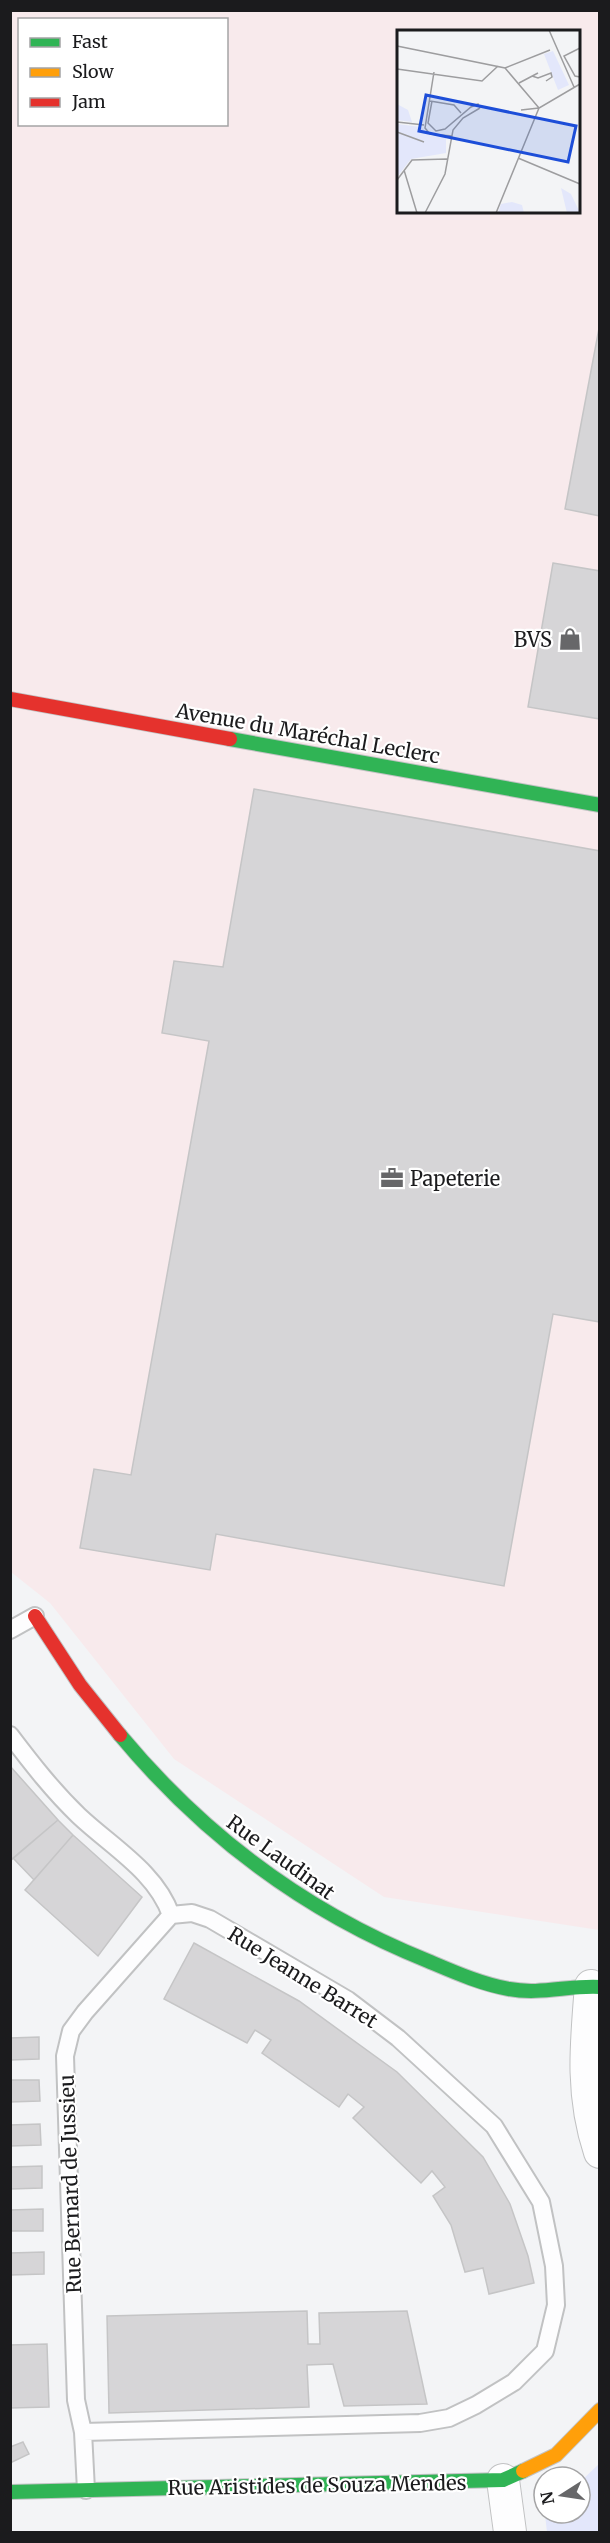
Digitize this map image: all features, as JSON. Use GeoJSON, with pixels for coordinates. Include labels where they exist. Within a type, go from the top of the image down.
{"type":"FeatureCollection","features":[{"type":"Feature","properties":{"kind":"street","name":"Avenue du Maréchal Leclerc"},"geometry":{"type":"LineString","coordinates":[[10,699],[600,805]]}},
{"type":"Feature","properties":{"kind":"street","name":"Rue Laudinat"},"geometry":{"type":"LineString","coordinates":[[35,1616],[94,1705],[150,1771],[205,1825],[260,1870],[315,1908],[401,1952],[486,1982],[522,1991],[597,1986]]}},
{"type":"Feature","properties":{"kind":"street"},"geometry":{"type":"LineString","coordinates":[[597,1986],[585,2066],[588,2106],[600,2152]]}},
{"type":"Feature","properties":{"kind":"street","name":"Rue Aristides de Souza Mendes"},"geometry":{"type":"LineString","coordinates":[[10,2492],[503,2480],[556,2455],[600,2410]]}},
{"type":"Feature","properties":{"kind":"street"},"geometry":{"type":"LineString","coordinates":[[503,2480],[510,2532]]}},
{"type":"Feature","properties":{"kind":"lane"},"geometry":{"type":"LineString","coordinates":[[10,1630],[35,1616]]}},
{"type":"Feature","properties":{"kind":"lane"},"geometry":{"type":"LineString","coordinates":[[10,1735],[40,1775],[79,1815],[154,1882],[166,1900],[171,1916]]}},
{"type":"Feature","properties":{"kind":"lane","name":"Rue Jeanne Barret"},"geometry":{"type":"LineString","coordinates":[[83,2432],[420,2423],[450,2418],[514,2382],[545,2351],[556,2305],[554,2266],[541,2202],[494,2126],[398,2038],[348,2000],[210,1919],[192,1913],[171,1916]]}},
{"type":"Feature","properties":{"kind":"lane","name":"Rue Bernard de Jussieu"},"geometry":{"type":"LineString","coordinates":[[86,2490],[83,2432],[76,2400],[66,2056],[71,2031],[78,2021],[171,1916]]}},
{"type":"Feature","properties":{"kind":"shaded area"},"geometry":{"type":"Polygon","coordinates":[[[10,11],[599,11],[599,1930],[384,1897],[174,1759],[50,1603],[11,1572],[10,11]]]}},
{"type":"Feature","properties":{"kind":"shaded area"},"geometry":{"type":"Polygon","coordinates":[[[599,2464],[599,2532],[547,2532],[546,2525],[592,2525],[592,2471],[599,2464]]]}},
{"type":"Feature","properties":{"kind":"building"},"geometry":{"type":"Polygon","coordinates":[[[600,323],[600,516],[565,509],[600,323]]]}},
{"type":"Feature","properties":{"kind":"building","name":"BVS"},"geometry":{"type":"Polygon","coordinates":[[[553,563],[600,571],[600,719],[528,707],[553,563]]]}},
{"type":"Feature","properties":{"kind":"building","name":"Papeterie"},"geometry":{"type":"Polygon","coordinates":[[[254,789],[600,851],[600,1322],[553,1314],[504,1586],[216,1534],[210,1570],[80,1548],[94,1469],[131,1475],[209,1041],[162,1033],[174,961],[223,967],[254,789]]]}},
{"type":"Feature","properties":{"kind":"building"},"geometry":{"type":"Polygon","coordinates":[[[10,1766],[58,1820],[10,1861],[10,1766]]]}},
{"type":"Feature","properties":{"kind":"building"},"geometry":{"type":"Polygon","coordinates":[[[58,1820],[73,1835],[34,1880],[13,1858],[58,1820]]]}},
{"type":"Feature","properties":{"kind":"building"},"geometry":{"type":"Polygon","coordinates":[[[73,1835],[142,1897],[98,1956],[25,1890],[73,1835]]]}},
{"type":"Feature","properties":{"kind":"building"},"geometry":{"type":"Polygon","coordinates":[[[194,1943],[299,2001],[397,2072],[483,2157],[510,2204],[528,2256],[534,2283],[489,2294],[483,2268],[465,2272],[451,2225],[433,2196],[445,2187],[432,2171],[421,2183],[353,2118],[364,2107],[348,2094],[339,2107],[262,2053],[271,2040],[255,2030],[247,2043],[164,1999],[194,1943]]]}},
{"type":"Feature","properties":{"kind":"building"},"geometry":{"type":"Polygon","coordinates":[[[39,2037],[39,2059],[10,2060],[10,2038],[39,2037]]]}},
{"type":"Feature","properties":{"kind":"building"},"geometry":{"type":"Polygon","coordinates":[[[10,2080],[39,2080],[40,2101],[10,2102],[10,2080]]]}},
{"type":"Feature","properties":{"kind":"building"},"geometry":{"type":"Polygon","coordinates":[[[40,2124],[41,2145],[10,2146],[10,2125],[40,2124]]]}},
{"type":"Feature","properties":{"kind":"building"},"geometry":{"type":"Polygon","coordinates":[[[42,2166],[42,2188],[10,2189],[10,2167],[42,2166]]]}},
{"type":"Feature","properties":{"kind":"building"},"geometry":{"type":"Polygon","coordinates":[[[43,2209],[43,2231],[10,2231],[10,2210],[43,2209]]]}},
{"type":"Feature","properties":{"kind":"building"},"geometry":{"type":"Polygon","coordinates":[[[44,2252],[44,2274],[10,2275],[10,2253],[44,2252]]]}},
{"type":"Feature","properties":{"kind":"building"},"geometry":{"type":"Polygon","coordinates":[[[307,2311],[308,2344],[320,2344],[319,2313],[407,2311],[427,2404],[344,2406],[333,2364],[307,2365],[309,2407],[109,2413],[107,2316],[307,2311]]]}},
{"type":"Feature","properties":{"kind":"building"},"geometry":{"type":"Polygon","coordinates":[[[47,2344],[49,2407],[10,2408],[10,2345],[47,2344]]]}},
{"type":"Feature","properties":{"kind":"building"},"geometry":{"type":"Polygon","coordinates":[[[23,2442],[29,2454],[10,2463],[10,2447],[23,2442]]]}},
{"type":"Feature","properties":{"kind":"traffic: fast"},"geometry":{"type":"LineString","coordinates":[[230,739],[600,805]]}},
{"type":"Feature","properties":{"kind":"traffic: fast"},"geometry":{"type":"LineString","coordinates":[[120,1735],[152,1772],[222,1838],[259,1868],[340,1919],[428,1961],[499,1987],[521,1991],[600,1987]]}},
{"type":"Feature","properties":{"kind":"traffic: fast"},"geometry":{"type":"LineString","coordinates":[[10,2492],[503,2480],[523,2471]]}},
{"type":"Feature","properties":{"kind":"traffic: slow"},"geometry":{"type":"LineString","coordinates":[[523,2471],[556,2455],[600,2410]]}},
{"type":"Feature","properties":{"kind":"traffic: jam"},"geometry":{"type":"LineString","coordinates":[[10,699],[230,739]]}},
{"type":"Feature","properties":{"kind":"traffic: jam"},"geometry":{"type":"LineString","coordinates":[[35,1616],[80,1685],[120,1735]]}},
{"type":"Feature","properties":{"kind":"place","name":"BVS"},"geometry":{"type":"Point","coordinates":[570,639]}},
{"type":"Feature","properties":{"kind":"place","name":"Papeterie"},"geometry":{"type":"Point","coordinates":[392,1178]}}]}
